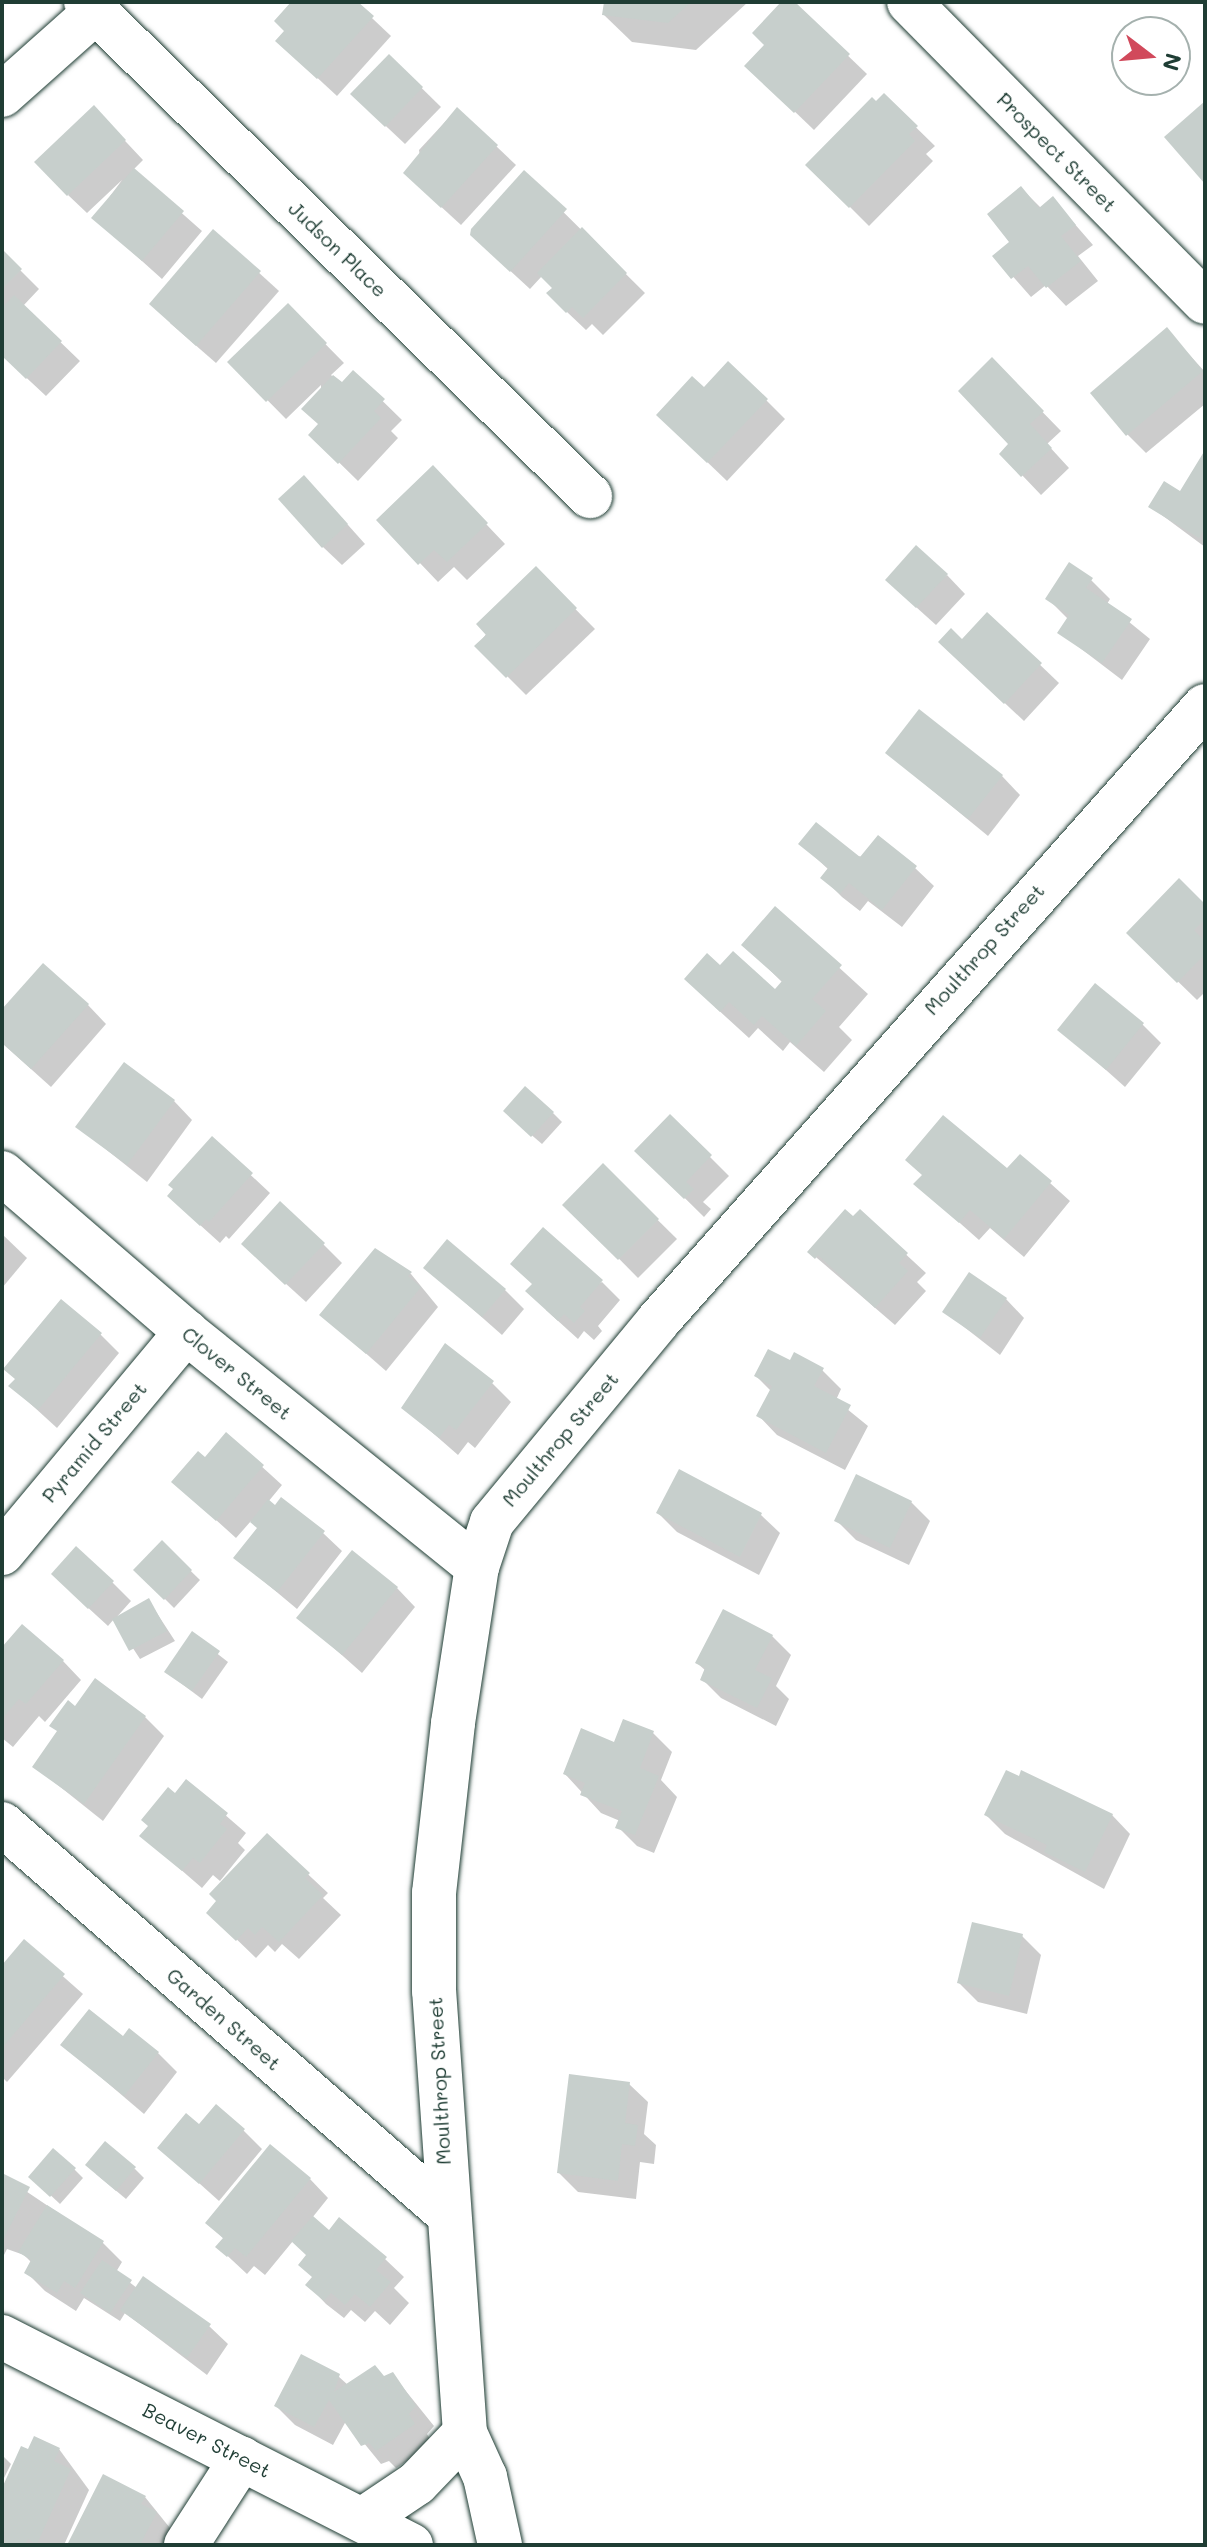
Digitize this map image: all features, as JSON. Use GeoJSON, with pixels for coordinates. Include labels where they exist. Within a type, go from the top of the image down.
{"type":"FeatureCollection","features":[{"type":"Feature","properties":{"kind":"street","name":"Prospect Street"},"geometry":{"type":"LineString","coordinates":[[909,2],[1205,302]]}},
{"type":"Feature","properties":{"kind":"street"},"geometry":{"type":"LineString","coordinates":[[2,95],[91,7]]}},
{"type":"Feature","properties":{"kind":"street","name":"Judson Place"},"geometry":{"type":"LineString","coordinates":[[91,7],[590,496]]}},
{"type":"Feature","properties":{"kind":"street","name":"Moulthrop Street"},"geometry":{"type":"LineString","coordinates":[[500,2545],[485,2477],[465,2433],[447,2213],[434,1991],[434,1893],[477,1567],[492,1522],[518,1486],[946,991],[1205,706]]}},
{"type":"Feature","properties":{"kind":"street","name":"Clover Street"},"geometry":{"type":"LineString","coordinates":[[2,1173],[186,1332],[477,1567]]}},
{"type":"Feature","properties":{"kind":"street","name":"Pyramid Street"},"geometry":{"type":"LineString","coordinates":[[2,1553],[186,1332]]}},
{"type":"Feature","properties":{"kind":"street","name":"Garden Street"},"geometry":{"type":"LineString","coordinates":[[2,1824],[447,2213]]}},
{"type":"Feature","properties":{"kind":"street","name":"Beaver Street"},"geometry":{"type":"LineString","coordinates":[[2,2337],[411,2545]]}},
{"type":"Feature","properties":{"kind":"street"},"geometry":{"type":"LineString","coordinates":[[362,2520],[417,2483],[465,2433]]}},
{"type":"Feature","properties":{"kind":"street"},"geometry":{"type":"LineString","coordinates":[[186,2545],[242,2458]]}},
{"type":"Feature","properties":{"kind":"building"},"geometry":{"type":"Polygon","coordinates":[[[291,2],[358,2],[374,16],[317,79],[275,41],[284,31],[274,21],[291,2]]]}},
{"type":"Feature","properties":{"kind":"building"},"geometry":{"type":"Polygon","coordinates":[[[604,2],[691,2],[668,23],[602,15],[604,2]]]}},
{"type":"Feature","properties":{"kind":"building"},"geometry":{"type":"Polygon","coordinates":[[[781,2],[795,2],[850,54],[794,113],[744,66],[764,45],[752,33],[781,2]]]}},
{"type":"Feature","properties":{"kind":"building"},"geometry":{"type":"Polygon","coordinates":[[[389,54],[423,87],[385,127],[350,94],[389,54]]]}},
{"type":"Feature","properties":{"kind":"building"},"geometry":{"type":"Polygon","coordinates":[[[884,93],[918,126],[909,134],[915,141],[849,208],[805,165],[872,97],[876,101],[884,93]]]}},
{"type":"Feature","properties":{"kind":"building"},"geometry":{"type":"Polygon","coordinates":[[[1205,101],[1205,184],[1164,137],[1205,101]]]}},
{"type":"Feature","properties":{"kind":"building"},"geometry":{"type":"Polygon","coordinates":[[[94,105],[126,140],[67,196],[34,162],[94,105]]]}},
{"type":"Feature","properties":{"kind":"building"},"geometry":{"type":"Polygon","coordinates":[[[457,107],[498,145],[441,208],[403,173],[457,107]]]}},
{"type":"Feature","properties":{"kind":"building"},"geometry":{"type":"Polygon","coordinates":[[[134,168],[184,211],[142,261],[91,218],[134,168]]]}},
{"type":"Feature","properties":{"kind":"building"},"geometry":{"type":"Polygon","coordinates":[[[524,170],[567,209],[510,272],[470,235],[471,229],[524,170]]]}},
{"type":"Feature","properties":{"kind":"building"},"geometry":{"type":"Polygon","coordinates":[[[1021,186],[1039,208],[1053,196],[1076,225],[1061,236],[1081,261],[1046,288],[1028,266],[1011,279],[992,256],[1009,242],[987,214],[1021,186]]]}},
{"type":"Feature","properties":{"kind":"building"},"geometry":{"type":"Polygon","coordinates":[[[582,227],[627,273],[583,318],[572,307],[566,313],[546,293],[552,288],[537,273],[582,227]]]}},
{"type":"Feature","properties":{"kind":"building"},"geometry":{"type":"Polygon","coordinates":[[[213,229],[261,271],[196,346],[149,304],[213,229]]]}},
{"type":"Feature","properties":{"kind":"building"},"geometry":{"type":"Polygon","coordinates":[[[2,249],[22,269],[2,289],[2,249]]]}},
{"type":"Feature","properties":{"kind":"building"},"geometry":{"type":"Polygon","coordinates":[[[14,295],[62,341],[26,379],[2,356],[2,308],[14,295]]]}},
{"type":"Feature","properties":{"kind":"building"},"geometry":{"type":"Polygon","coordinates":[[[288,303],[327,343],[266,402],[227,362],[288,303]]]}},
{"type":"Feature","properties":{"kind":"building"},"geometry":{"type":"Polygon","coordinates":[[[1167,327],[1203,371],[1126,436],[1090,393],[1167,327]]]}},
{"type":"Feature","properties":{"kind":"building"},"geometry":{"type":"Polygon","coordinates":[[[992,357],[1044,411],[1030,424],[1052,448],[1021,477],[999,454],[1008,444],[958,391],[992,357]]]}},
{"type":"Feature","properties":{"kind":"building"},"geometry":{"type":"Polygon","coordinates":[[[728,361],[768,399],[707,463],[656,415],[692,376],[704,387],[728,361]]]}},
{"type":"Feature","properties":{"kind":"building"},"geometry":{"type":"Polygon","coordinates":[[[353,370],[385,399],[374,411],[381,418],[338,464],[308,435],[318,424],[301,409],[333,375],[342,382],[353,370]]]}},
{"type":"Feature","properties":{"kind":"building"},"geometry":{"type":"Polygon","coordinates":[[[1205,450],[1205,527],[1199,538],[1148,507],[1164,481],[1180,491],[1205,450]]]}},
{"type":"Feature","properties":{"kind":"building"},"geometry":{"type":"Polygon","coordinates":[[[433,465],[488,523],[447,562],[434,550],[418,565],[376,520],[433,465]]]}},
{"type":"Feature","properties":{"kind":"building"},"geometry":{"type":"Polygon","coordinates":[[[304,475],[348,524],[322,548],[278,499],[304,475]]]}},
{"type":"Feature","properties":{"kind":"building"},"geometry":{"type":"Polygon","coordinates":[[[916,545],[948,574],[916,608],[885,580],[916,545]]]}},
{"type":"Feature","properties":{"kind":"building"},"geometry":{"type":"Polygon","coordinates":[[[1069,562],[1093,578],[1086,588],[1132,619],[1102,663],[1057,633],[1069,615],[1045,599],[1069,562]]]}},
{"type":"Feature","properties":{"kind":"building"},"geometry":{"type":"Polygon","coordinates":[[[536,566],[577,608],[506,678],[474,646],[486,635],[476,624],[536,566]]]}},
{"type":"Feature","properties":{"kind":"building"},"geometry":{"type":"Polygon","coordinates":[[[987,612],[1042,663],[1004,704],[938,642],[951,628],[962,639],[987,612]]]}},
{"type":"Feature","properties":{"kind":"building"},"geometry":{"type":"Polygon","coordinates":[[[919,709],[1003,775],[968,819],[885,753],[919,709]]]}},
{"type":"Feature","properties":{"kind":"building"},"geometry":{"type":"Polygon","coordinates":[[[816,822],[860,857],[878,835],[917,866],[882,910],[849,883],[840,894],[820,878],[828,868],[798,844],[816,822]]]}},
{"type":"Feature","properties":{"kind":"building"},"geometry":{"type":"Polygon","coordinates":[[[1179,878],[1205,904],[1205,919],[1194,930],[1205,942],[1205,954],[1177,983],[1126,933],[1179,878]]]}},
{"type":"Feature","properties":{"kind":"building"},"geometry":{"type":"Polygon","coordinates":[[[775,906],[842,965],[812,999],[826,1011],[796,1046],[762,1016],[754,1025],[729,1002],[720,1012],[684,979],[707,953],[720,965],[733,951],[775,989],[782,981],[741,945],[775,906]]]}},
{"type":"Feature","properties":{"kind":"building"},"geometry":{"type":"Polygon","coordinates":[[[43,963],[89,1004],[31,1069],[2,1043],[2,1009],[43,963]]]}},
{"type":"Feature","properties":{"kind":"building"},"geometry":{"type":"Polygon","coordinates":[[[1095,983],[1144,1023],[1106,1070],[1057,1030],[1095,983]]]}},
{"type":"Feature","properties":{"kind":"building"},"geometry":{"type":"Polygon","coordinates":[[[124,1062],[175,1100],[127,1165],[75,1127],[124,1062]]]}},
{"type":"Feature","properties":{"kind":"building"},"geometry":{"type":"Polygon","coordinates":[[[525,1086],[554,1112],[531,1137],[503,1111],[525,1086]]]}},
{"type":"Feature","properties":{"kind":"building"},"geometry":{"type":"Polygon","coordinates":[[[670,1114],[712,1155],[686,1182],[694,1189],[684,1199],[634,1151],[670,1114]]]}},
{"type":"Feature","properties":{"kind":"building"},"geometry":{"type":"Polygon","coordinates":[[[943,1115],[1007,1168],[1020,1154],[1052,1181],[1004,1239],[970,1210],[959,1223],[913,1184],[922,1175],[905,1160],[943,1115]]]}},
{"type":"Feature","properties":{"kind":"building"},"geometry":{"type":"Polygon","coordinates":[[[212,1136],[253,1173],[209,1222],[206,1219],[200,1226],[167,1196],[173,1189],[168,1185],[212,1136]]]}},
{"type":"Feature","properties":{"kind":"building"},"geometry":{"type":"Polygon","coordinates":[[[603,1163],[659,1219],[618,1260],[562,1205],[603,1163]]]}},
{"type":"Feature","properties":{"kind":"building"},"geometry":{"type":"Polygon","coordinates":[[[280,1201],[325,1243],[285,1285],[241,1244],[280,1201]]]}},
{"type":"Feature","properties":{"kind":"building"},"geometry":{"type":"Polygon","coordinates":[[[845,1209],[853,1216],[860,1209],[908,1253],[899,1263],[908,1271],[875,1308],[818,1255],[815,1259],[807,1252],[845,1209]]]}},
{"type":"Feature","properties":{"kind":"building"},"geometry":{"type":"Polygon","coordinates":[[[543,1227],[603,1280],[580,1307],[585,1311],[574,1323],[564,1314],[558,1321],[525,1291],[532,1284],[510,1264],[543,1227]]]}},
{"type":"Feature","properties":{"kind":"building"},"geometry":{"type":"Polygon","coordinates":[[[447,1239],[506,1289],[482,1317],[423,1268],[447,1239]]]}},
{"type":"Feature","properties":{"kind":"building"},"geometry":{"type":"Polygon","coordinates":[[[375,1248],[412,1272],[408,1276],[421,1287],[366,1354],[319,1315],[375,1248]]]}},
{"type":"Feature","properties":{"kind":"building"},"geometry":{"type":"Polygon","coordinates":[[[969,1272],[1007,1298],[980,1338],[942,1312],[969,1272]]]}},
{"type":"Feature","properties":{"kind":"building"},"geometry":{"type":"Polygon","coordinates":[[[61,1299],[102,1333],[38,1410],[8,1386],[15,1379],[3,1369],[61,1299]]]}},
{"type":"Feature","properties":{"kind":"building"},"geometry":{"type":"Polygon","coordinates":[[[445,1343],[494,1381],[456,1430],[449,1425],[439,1438],[401,1408],[445,1343]]]}},
{"type":"Feature","properties":{"kind":"building"},"geometry":{"type":"Polygon","coordinates":[[[768,1349],[790,1360],[794,1352],[824,1368],[814,1386],[851,1405],[826,1453],[756,1416],[772,1386],[754,1376],[768,1349]]]}},
{"type":"Feature","properties":{"kind":"building"},"geometry":{"type":"Polygon","coordinates":[[[226,1432],[264,1465],[216,1521],[171,1482],[198,1451],[205,1457],[226,1432]]]}},
{"type":"Feature","properties":{"kind":"building"},"geometry":{"type":"Polygon","coordinates":[[[679,1469],[762,1513],[740,1557],[656,1513],[679,1469]]]}},
{"type":"Feature","properties":{"kind":"building"},"geometry":{"type":"Polygon","coordinates":[[[856,1474],[912,1501],[890,1548],[834,1521],[856,1474]]]}},
{"type":"Feature","properties":{"kind":"building"},"geometry":{"type":"Polygon","coordinates":[[[281,1497],[325,1531],[277,1592],[233,1558],[257,1528],[250,1522],[268,1499],[275,1505],[281,1497]]]}},
{"type":"Feature","properties":{"kind":"building"},"geometry":{"type":"Polygon","coordinates":[[[162,1540],[192,1570],[164,1600],[133,1570],[162,1540]]]}},
{"type":"Feature","properties":{"kind":"building"},"geometry":{"type":"Polygon","coordinates":[[[76,1546],[114,1581],[88,1609],[51,1574],[76,1546]]]}},
{"type":"Feature","properties":{"kind":"building"},"geometry":{"type":"Polygon","coordinates":[[[352,1550],[398,1587],[342,1655],[296,1618],[352,1550]]]}},
{"type":"Feature","properties":{"kind":"building"},"geometry":{"type":"Polygon","coordinates":[[[149,1598],[167,1631],[129,1651],[112,1619],[149,1598]]]}},
{"type":"Feature","properties":{"kind":"building"},"geometry":{"type":"Polygon","coordinates":[[[723,1609],[773,1635],[755,1670],[772,1678],[757,1708],[700,1680],[705,1668],[695,1663],[723,1609]]]}},
{"type":"Feature","properties":{"kind":"building"},"geometry":{"type":"Polygon","coordinates":[[[22,1624],[64,1660],[26,1704],[19,1699],[2,1719],[2,1647],[22,1624]]]}},
{"type":"Feature","properties":{"kind":"building"},"geometry":{"type":"Polygon","coordinates":[[[192,1631],[220,1651],[192,1691],[164,1672],[192,1631]]]}},
{"type":"Feature","properties":{"kind":"building"},"geometry":{"type":"Polygon","coordinates":[[[95,1678],[146,1716],[84,1804],[32,1767],[57,1731],[49,1726],[68,1700],[75,1706],[95,1678]]]}},
{"type":"Feature","properties":{"kind":"building"},"geometry":{"type":"Polygon","coordinates":[[[623,1719],[654,1731],[640,1768],[659,1776],[635,1835],[615,1828],[622,1811],[580,1795],[585,1783],[563,1774],[581,1728],[614,1742],[623,1719]]]}},
{"type":"Feature","properties":{"kind":"building"},"geometry":{"type":"Polygon","coordinates":[[[1006,1770],[1019,1776],[1021,1770],[1113,1814],[1085,1872],[1044,1852],[1047,1845],[984,1815],[1006,1770]]]}},
{"type":"Feature","properties":{"kind":"building"},"geometry":{"type":"Polygon","coordinates":[[[186,1779],[228,1813],[220,1824],[227,1829],[200,1863],[193,1858],[182,1871],[139,1836],[148,1826],[141,1820],[168,1787],[175,1793],[186,1779]]]}},
{"type":"Feature","properties":{"kind":"building"},"geometry":{"type":"Polygon","coordinates":[[[267,1833],[310,1873],[305,1878],[323,1895],[279,1942],[262,1927],[255,1935],[248,1928],[236,1941],[206,1913],[216,1901],[209,1894],[267,1833]]]}},
{"type":"Feature","properties":{"kind":"building"},"geometry":{"type":"Polygon","coordinates":[[[972,1922],[1023,1934],[1009,1996],[957,1983],[972,1922]]]}},
{"type":"Feature","properties":{"kind":"building"},"geometry":{"type":"Polygon","coordinates":[[[24,1939],[65,1974],[2,2048],[2,1965],[24,1939]]]}},
{"type":"Feature","properties":{"kind":"building"},"geometry":{"type":"Polygon","coordinates":[[[89,2009],[123,2036],[129,2028],[159,2052],[124,2096],[60,2045],[89,2009]]]}},
{"type":"Feature","properties":{"kind":"building"},"geometry":{"type":"Polygon","coordinates":[[[569,2074],[630,2082],[625,2123],[638,2125],[635,2146],[622,2144],[618,2181],[557,2173],[569,2074]]]}},
{"type":"Feature","properties":{"kind":"building"},"geometry":{"type":"Polygon","coordinates":[[[216,2104],[245,2129],[199,2184],[157,2148],[186,2113],[199,2124],[216,2104]]]}},
{"type":"Feature","properties":{"kind":"building"},"geometry":{"type":"Polygon","coordinates":[[[105,2141],[136,2167],[116,2191],[85,2165],[105,2141]]]}},
{"type":"Feature","properties":{"kind":"building"},"geometry":{"type":"Polygon","coordinates":[[[270,2144],[311,2178],[246,2257],[235,2248],[227,2257],[215,2247],[223,2238],[205,2223],[270,2144]]]}},
{"type":"Feature","properties":{"kind":"building"},"geometry":{"type":"Polygon","coordinates":[[[53,2148],[76,2168],[50,2197],[28,2177],[53,2148]]]}},
{"type":"Feature","properties":{"kind":"building"},"geometry":{"type":"Polygon","coordinates":[[[2,2173],[30,2187],[2,2242],[2,2173]]]}},
{"type":"Feature","properties":{"kind":"building"},"geometry":{"type":"Polygon","coordinates":[[[47,2205],[104,2241],[75,2288],[64,2281],[57,2293],[24,2273],[31,2260],[18,2252],[47,2205]]]}},
{"type":"Feature","properties":{"kind":"building"},"geometry":{"type":"Polygon","coordinates":[[[313,2216],[329,2230],[339,2217],[387,2257],[376,2270],[391,2282],[370,2307],[355,2294],[345,2305],[331,2293],[324,2301],[305,2285],[312,2277],[298,2265],[306,2255],[291,2241],[313,2216]]]}},
{"type":"Feature","properties":{"kind":"building"},"geometry":{"type":"Polygon","coordinates":[[[102,2260],[132,2280],[110,2313],[80,2293],[102,2260]]]}},
{"type":"Feature","properties":{"kind":"building"},"geometry":{"type":"Polygon","coordinates":[[[143,2276],[211,2324],[187,2358],[120,2310],[143,2276]]]}},
{"type":"Feature","properties":{"kind":"building"},"geometry":{"type":"Polygon","coordinates":[[[301,2354],[340,2374],[334,2392],[375,2365],[384,2376],[393,2372],[416,2406],[409,2414],[415,2424],[376,2451],[369,2443],[361,2446],[329,2400],[314,2427],[274,2406],[301,2354]]]}},
{"type":"Feature","properties":{"kind":"building"},"geometry":{"type":"Polygon","coordinates":[[[34,2436],[60,2448],[54,2461],[71,2469],[37,2544],[28,2539],[25,2545],[5,2545],[2,2488],[21,2446],[28,2449],[34,2436]]]}},
{"type":"Feature","properties":{"kind":"building"},"geometry":{"type":"Polygon","coordinates":[[[103,2474],[146,2496],[141,2504],[157,2512],[140,2545],[67,2545],[103,2474]]]}}]}
